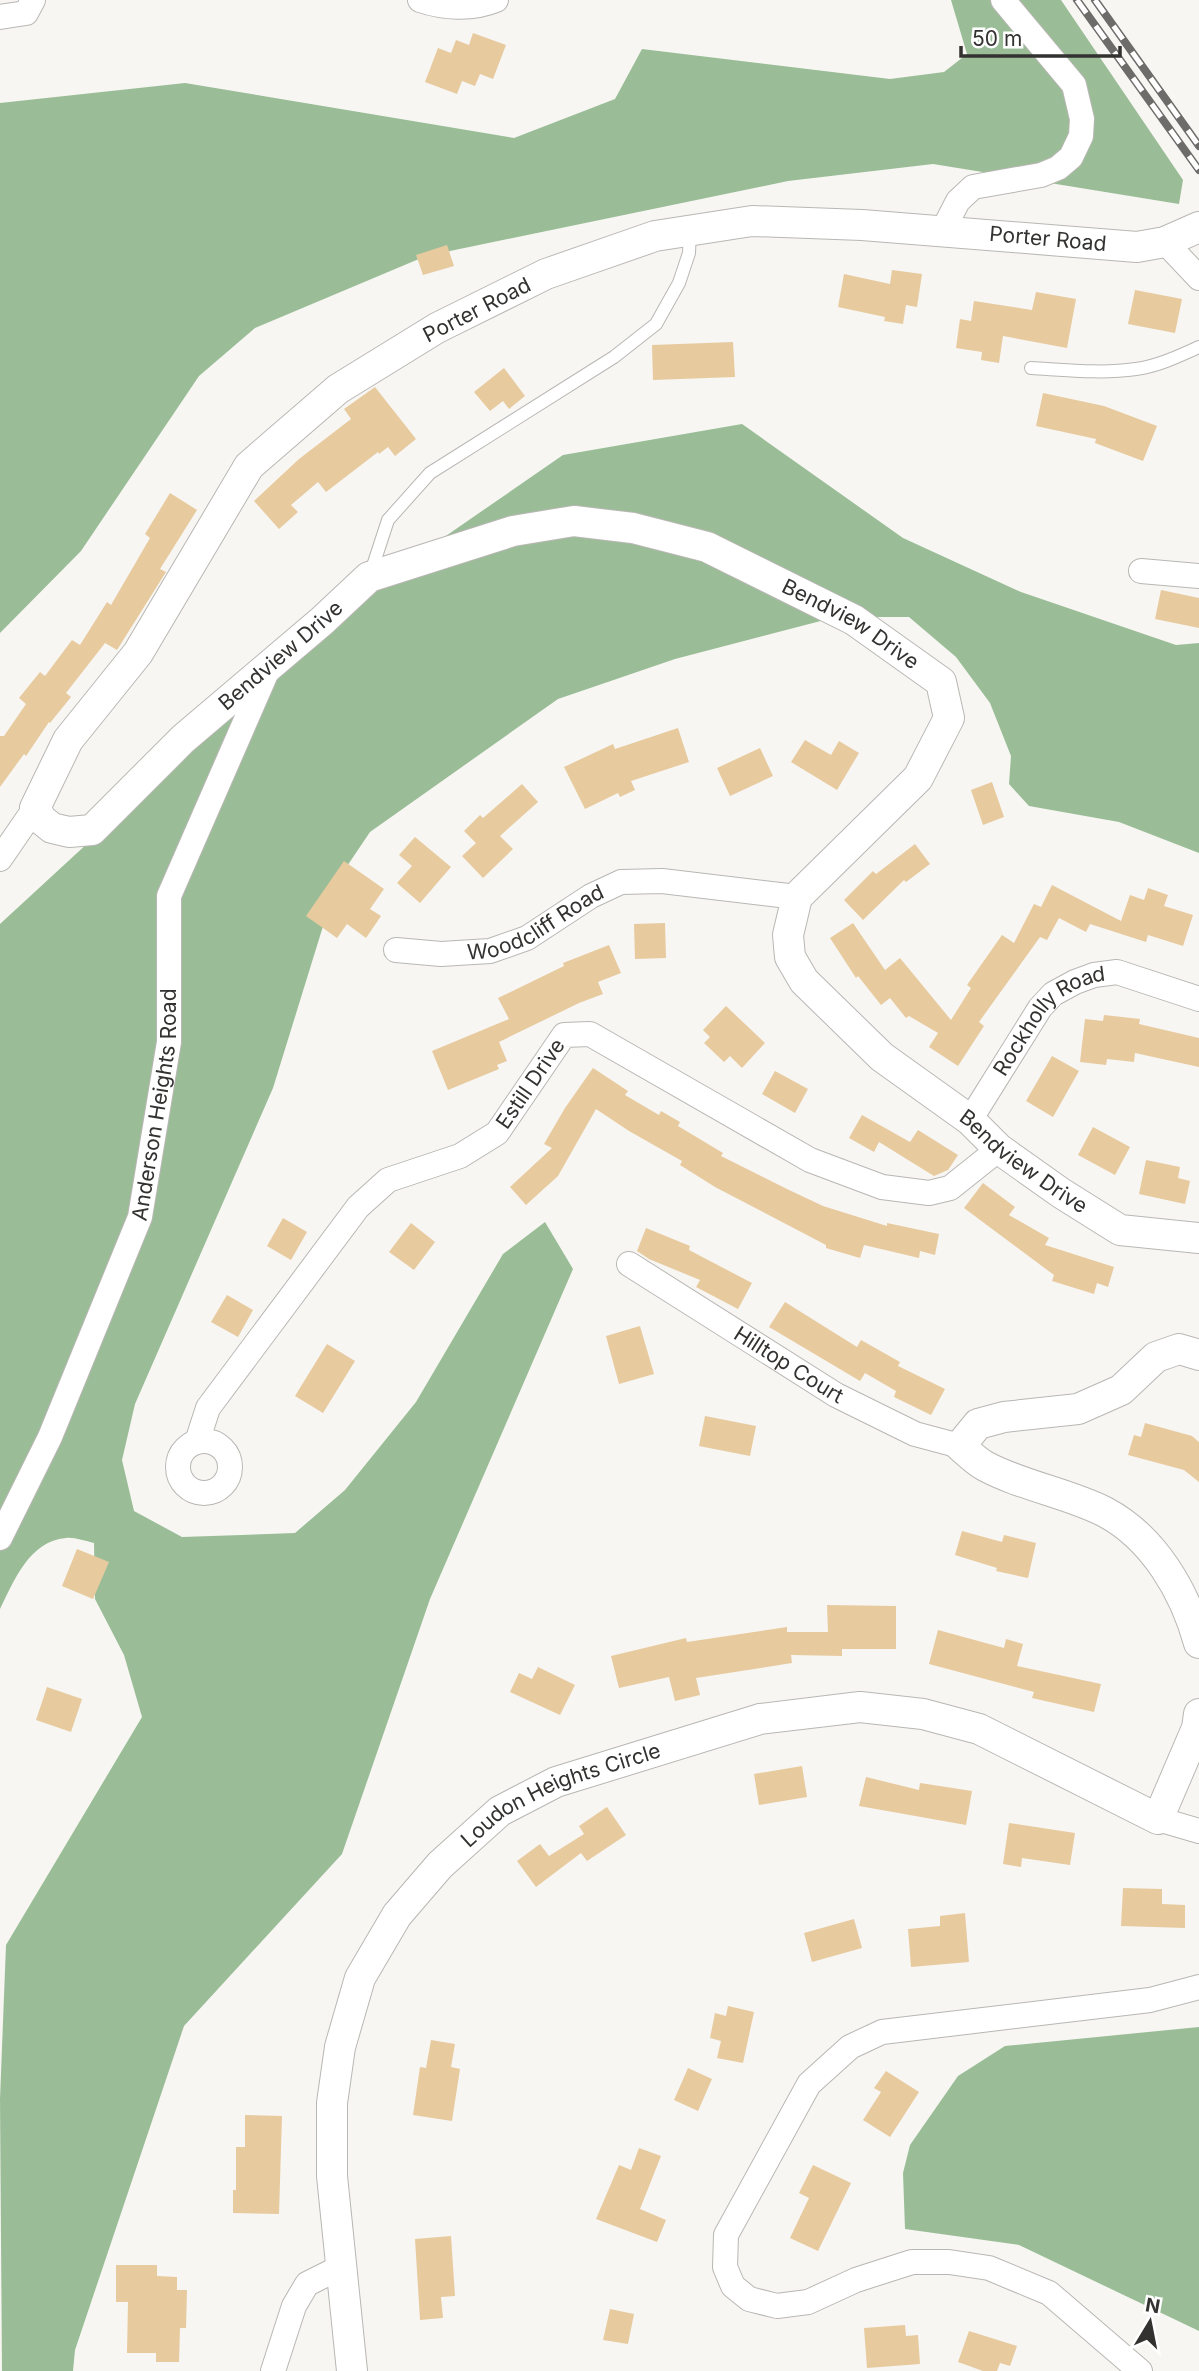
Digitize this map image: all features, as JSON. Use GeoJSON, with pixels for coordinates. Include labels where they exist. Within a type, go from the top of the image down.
{"type":"FeatureCollection","features":[{"type":"Feature","properties":{"kind":"street"},"geometry":{"type":"LineString","coordinates":[[0,16],[26,13],[33,0]]}},
{"type":"Feature","properties":{"kind":"street"},"geometry":{"type":"LineString","coordinates":[[420,0],[457,8],[496,0]]}},
{"type":"Feature","properties":{"kind":"street"},"geometry":{"type":"LineString","coordinates":[[943,230],[958,201],[973,187],[1041,175],[1058,168],[1071,157],[1081,136],[1082,119],[1074,85],[1003,0]]}},
{"type":"Feature","properties":{"kind":"street","name":"Porter Road"},"geometry":{"type":"LineString","coordinates":[[0,859],[36,808],[68,740],[138,653],[249,466],[338,389],[437,328],[545,274],[655,236],[752,221],[943,230],[1137,247],[1165,242],[1199,227]]}},
{"type":"Feature","properties":{"kind":"street"},"geometry":{"type":"LineString","coordinates":[[1165,242],[1199,278]]}},
{"type":"Feature","properties":{"kind":"street","name":"Bendview Drive"},"geometry":{"type":"LineString","coordinates":[[36,808],[42,820],[52,828],[69,832],[92,830],[183,739],[322,621],[369,577],[513,531],[574,521],[633,528],[707,547],[854,621],[941,682],[949,718],[918,778],[797,897],[788,935],[790,957],[804,981],[882,1057],[970,1121],[999,1149],[1061,1193],[1120,1230],[1199,1238]]}},
{"type":"Feature","properties":{"kind":"street"},"geometry":{"type":"LineString","coordinates":[[1141,571],[1199,576]]}},
{"type":"Feature","properties":{"kind":"street","name":"Anderson Heights Road"},"geometry":{"type":"LineString","coordinates":[[0,1538],[50,1437],[139,1217],[169,1042],[169,896],[271,663]]}},
{"type":"Feature","properties":{"kind":"street","name":"Woodcliff Road"},"geometry":{"type":"LineString","coordinates":[[396,950],[441,954],[490,951],[527,939],[591,895],[621,882],[662,881],[797,897]]}},
{"type":"Feature","properties":{"kind":"street","name":"Rockholly Road"},"geometry":{"type":"LineString","coordinates":[[970,1121],[1040,1008],[1052,994],[1094,975],[1117,972],[1199,999]]}},
{"type":"Feature","properties":{"kind":"street","name":"Estill Drive"},"geometry":{"type":"LineString","coordinates":[[197,1441],[208,1408],[358,1207],[388,1180],[460,1156],[497,1133],[564,1035],[590,1034],[810,1160],[882,1187],[929,1193],[950,1188],[999,1149]]}},
{"type":"Feature","properties":{"kind":"street","name":"Hilltop Court"},"geometry":{"type":"LineString","coordinates":[[629,1264],[836,1395],[915,1434],[960,1446]]}},
{"type":"Feature","properties":{"kind":"street"},"geometry":{"type":"LineString","coordinates":[[1199,1355],[1179,1349],[1156,1357],[1121,1390],[1078,1409],[1004,1417],[978,1424],[960,1446],[985,1466],[1105,1512],[1140,1537],[1169,1574],[1192,1618],[1199,1643]]}},
{"type":"Feature","properties":{"kind":"street","name":"Loudon Heights Circle"},"geometry":{"type":"LineString","coordinates":[[352,2371],[332,2176],[332,2103],[340,2047],[360,1978],[397,1915],[440,1865],[500,1811],[556,1782],[760,1719],[860,1707],[923,1714],[979,1730],[1158,1819],[1199,1831]]}},
{"type":"Feature","properties":{"kind":"street"},"geometry":{"type":"LineString","coordinates":[[1158,1819],[1196,1728],[1199,1714]]}},
{"type":"Feature","properties":{"kind":"street"},"geometry":{"type":"LineString","coordinates":[[1140,2371],[1049,2293],[989,2268],[950,2262],[912,2262],[856,2280],[808,2302],[777,2306],[749,2299],[733,2286],[725,2267],[726,2235],[809,2084],[850,2047],[882,2032],[1150,2000],[1199,1987]]}},
{"type":"Feature","properties":{"kind":"street"},"geometry":{"type":"LineString","coordinates":[[273,2371],[293,2306],[307,2284],[341,2267]]}},
{"type":"Feature","properties":{"kind":"lane"},"geometry":{"type":"LineString","coordinates":[[369,577],[388,520],[430,472],[614,358],[656,324],[679,284],[689,253],[690,230]]}},
{"type":"Feature","properties":{"kind":"lane"},"geometry":{"type":"LineString","coordinates":[[1031,368],[1089,371],[1137,369],[1170,360],[1199,347]]}},
{"type":"Feature","properties":{"kind":"green space"},"geometry":{"type":"Polygon","coordinates":[[[951,0],[1061,0],[1183,180],[1179,204],[933,164],[788,181],[426,256],[255,328],[199,376],[81,551],[0,633],[0,103],[185,83],[514,138],[615,99],[642,49],[890,79],[944,72],[967,54],[951,0]]]}},
{"type":"Feature","properties":{"kind":"green space"},"geometry":{"type":"Polygon","coordinates":[[[742,424],[903,538],[1021,592],[1176,645],[1199,643],[1199,853],[1119,822],[1029,806],[1009,784],[1011,756],[990,703],[956,657],[909,617],[836,617],[675,659],[558,699],[370,832],[337,881],[273,1088],[135,1404],[122,1460],[134,1511],[182,1537],[295,1533],[345,1490],[416,1402],[503,1254],[545,1222],[573,1269],[430,1599],[342,1854],[184,2026],[75,2350],[73,2371],[2,2371],[0,2099],[6,1945],[142,1717],[124,1655],[95,1599],[94,1543],[66,1538],[42,1546],[24,1564],[0,1609],[0,924],[346,605],[563,455],[742,424]]]}},
{"type":"Feature","properties":{"kind":"green space"},"geometry":{"type":"Polygon","coordinates":[[[1199,2027],[1199,2331],[1019,2245],[905,2229],[903,2173],[910,2145],[958,2076],[1005,2046],[1199,2027]]]}},
{"type":"Feature","properties":{"kind":"building"},"geometry":{"type":"Polygon","coordinates":[[[473,33],[506,45],[493,79],[480,74],[475,86],[462,81],[457,94],[425,82],[438,48],[451,53],[456,40],[469,45],[473,33]]]}},
{"type":"Feature","properties":{"kind":"building"},"geometry":{"type":"Polygon","coordinates":[[[447,245],[454,266],[423,275],[416,255],[447,245]]]}},
{"type":"Feature","properties":{"kind":"building"},"geometry":{"type":"Polygon","coordinates":[[[892,270],[922,274],[917,307],[906,305],[903,324],[884,321],[885,317],[838,307],[844,274],[890,284],[892,270]]]}},
{"type":"Feature","properties":{"kind":"building"},"geometry":{"type":"Polygon","coordinates":[[[1135,290],[1182,299],[1175,333],[1128,324],[1135,290]]]}},
{"type":"Feature","properties":{"kind":"building"},"geometry":{"type":"Polygon","coordinates":[[[1036,292],[1076,299],[1067,348],[1003,336],[999,363],[981,360],[982,352],[956,348],[960,319],[971,321],[974,301],[1032,310],[1036,292]]]}},
{"type":"Feature","properties":{"kind":"building"},"geometry":{"type":"Polygon","coordinates":[[[733,342],[735,377],[653,380],[652,345],[733,342]]]}},
{"type":"Feature","properties":{"kind":"building"},"geometry":{"type":"Polygon","coordinates":[[[504,368],[525,396],[509,409],[503,401],[490,411],[474,392],[504,368]]]}},
{"type":"Feature","properties":{"kind":"building"},"geometry":{"type":"Polygon","coordinates":[[[375,387],[416,439],[395,456],[388,447],[379,454],[378,452],[326,492],[318,482],[291,505],[298,512],[279,529],[254,501],[299,459],[351,419],[344,409],[375,387]]]}},
{"type":"Feature","properties":{"kind":"building"},"geometry":{"type":"Polygon","coordinates":[[[1043,393],[1104,406],[1157,426],[1143,461],[1095,443],[1096,439],[1036,426],[1043,393]]]}},
{"type":"Feature","properties":{"kind":"building"},"geometry":{"type":"Polygon","coordinates":[[[170,493],[197,510],[160,569],[166,572],[117,650],[105,643],[66,693],[71,697],[0,787],[0,736],[4,736],[26,704],[19,698],[40,672],[45,676],[72,640],[80,645],[107,602],[111,605],[150,538],[145,534],[170,493]]]}},
{"type":"Feature","properties":{"kind":"building"},"geometry":{"type":"Polygon","coordinates":[[[1161,590],[1199,598],[1199,628],[1155,619],[1161,590]]]}},
{"type":"Feature","properties":{"kind":"building"},"geometry":{"type":"Polygon","coordinates":[[[678,728],[689,762],[631,781],[635,790],[620,797],[618,793],[585,809],[564,767],[613,744],[615,749],[678,728]]]}},
{"type":"Feature","properties":{"kind":"building"},"geometry":{"type":"Polygon","coordinates":[[[805,740],[831,755],[839,741],[859,753],[837,790],[791,762],[805,740]]]}},
{"type":"Feature","properties":{"kind":"building"},"geometry":{"type":"Polygon","coordinates":[[[760,748],[773,776],[730,796],[717,768],[760,748]]]}},
{"type":"Feature","properties":{"kind":"building"},"geometry":{"type":"Polygon","coordinates":[[[992,782],[1004,817],[983,825],[971,790],[992,782]]]}},
{"type":"Feature","properties":{"kind":"building"},"geometry":{"type":"Polygon","coordinates":[[[522,784],[538,802],[500,836],[513,849],[483,878],[462,856],[476,843],[464,831],[480,815],[483,818],[522,784]]]}},
{"type":"Feature","properties":{"kind":"building"},"geometry":{"type":"Polygon","coordinates":[[[415,837],[451,867],[420,903],[397,883],[412,866],[399,855],[415,837]]]}},
{"type":"Feature","properties":{"kind":"building"},"geometry":{"type":"Polygon","coordinates":[[[915,844],[930,864],[906,882],[904,880],[863,920],[844,900],[873,871],[876,874],[915,844]]]}},
{"type":"Feature","properties":{"kind":"building"},"geometry":{"type":"Polygon","coordinates":[[[344,861],[384,889],[370,909],[381,916],[366,938],[347,924],[337,938],[306,916],[344,861]]]}},
{"type":"Feature","properties":{"kind":"building"},"geometry":{"type":"Polygon","coordinates":[[[1052,885],[1121,921],[1130,895],[1144,900],[1148,888],[1168,895],[1164,906],[1193,915],[1183,946],[1148,935],[1146,942],[1090,924],[1086,932],[1059,918],[1047,940],[1040,937],[979,1022],[984,1026],[958,1066],[929,1047],[938,1033],[909,1016],[906,1018],[890,998],[881,1005],[858,976],[856,978],[830,938],[853,923],[885,970],[900,958],[951,1020],[971,988],[967,985],[1002,935],[1014,943],[1034,904],[1041,907],[1052,885]]]}},
{"type":"Feature","properties":{"kind":"building"},"geometry":{"type":"Polygon","coordinates":[[[665,923],[666,958],[635,959],[634,924],[665,923]]]}},
{"type":"Feature","properties":{"kind":"building"},"geometry":{"type":"Polygon","coordinates":[[[609,945],[621,973],[598,982],[603,994],[499,1042],[507,1061],[497,1065],[499,1069],[448,1090],[432,1051],[509,1019],[498,998],[564,966],[563,963],[609,945]]]}},
{"type":"Feature","properties":{"kind":"building"},"geometry":{"type":"Polygon","coordinates":[[[726,1006],[765,1043],[742,1068],[730,1056],[724,1062],[704,1043],[710,1037],[703,1030],[726,1006]]]}},
{"type":"Feature","properties":{"kind":"building"},"geometry":{"type":"Polygon","coordinates":[[[1104,1015],[1140,1019],[1139,1024],[1199,1038],[1199,1067],[1135,1053],[1134,1062],[1107,1059],[1106,1065],[1080,1062],[1085,1019],[1103,1021],[1104,1015]]]}},
{"type":"Feature","properties":{"kind":"building"},"geometry":{"type":"Polygon","coordinates":[[[1052,1056],[1079,1071],[1053,1117],[1026,1101],[1052,1056]]]}},
{"type":"Feature","properties":{"kind":"building"},"geometry":{"type":"Polygon","coordinates":[[[593,1068],[628,1091],[625,1095],[659,1115],[661,1111],[680,1122],[678,1126],[723,1153],[721,1156],[787,1189],[823,1206],[887,1226],[887,1223],[939,1234],[935,1255],[920,1251],[919,1258],[864,1245],[860,1258],[826,1248],[826,1245],[715,1187],[680,1165],[682,1161],[596,1109],[558,1176],[526,1205],[510,1187],[552,1148],[544,1144],[593,1068]]]}},
{"type":"Feature","properties":{"kind":"building"},"geometry":{"type":"Polygon","coordinates":[[[775,1071],[808,1089],[795,1113],[762,1094],[775,1071]]]}},
{"type":"Feature","properties":{"kind":"building"},"geometry":{"type":"Polygon","coordinates":[[[862,1115],[910,1142],[918,1130],[958,1155],[948,1170],[934,1176],[879,1142],[874,1152],[849,1138],[862,1115]]]}},
{"type":"Feature","properties":{"kind":"building"},"geometry":{"type":"Polygon","coordinates":[[[1093,1127],[1130,1147],[1115,1175],[1078,1155],[1093,1127]]]}},
{"type":"Feature","properties":{"kind":"building"},"geometry":{"type":"Polygon","coordinates":[[[1146,1160],[1180,1167],[1178,1178],[1190,1181],[1185,1204],[1139,1194],[1146,1160]]]}},
{"type":"Feature","properties":{"kind":"building"},"geometry":{"type":"Polygon","coordinates":[[[983,1183],[1015,1207],[1009,1215],[1049,1238],[1045,1245],[1114,1267],[1108,1287],[1097,1283],[1094,1294],[1052,1281],[1054,1275],[964,1208],[983,1183]]]}},
{"type":"Feature","properties":{"kind":"building"},"geometry":{"type":"Polygon","coordinates":[[[283,1218],[307,1232],[291,1260],[267,1246],[283,1218]]]}},
{"type":"Feature","properties":{"kind":"building"},"geometry":{"type":"Polygon","coordinates":[[[411,1223],[435,1242],[414,1270],[389,1252],[411,1223]]]}},
{"type":"Feature","properties":{"kind":"building"},"geometry":{"type":"Polygon","coordinates":[[[646,1228],[690,1246],[689,1250],[752,1283],[738,1309],[696,1287],[700,1280],[649,1259],[637,1251],[646,1228]]]}},
{"type":"Feature","properties":{"kind":"building"},"geometry":{"type":"Polygon","coordinates":[[[227,1295],[253,1310],[238,1337],[211,1322],[227,1295]]]}},
{"type":"Feature","properties":{"kind":"building"},"geometry":{"type":"Polygon","coordinates":[[[785,1302],[857,1347],[861,1340],[900,1362],[898,1366],[945,1389],[931,1415],[894,1397],[896,1391],[865,1373],[860,1381],[769,1327],[785,1302]]]}},
{"type":"Feature","properties":{"kind":"building"},"geometry":{"type":"Polygon","coordinates":[[[640,1326],[654,1374],[619,1384],[606,1336],[640,1326]]]}},
{"type":"Feature","properties":{"kind":"building"},"geometry":{"type":"Polygon","coordinates":[[[327,1344],[355,1361],[323,1413],[295,1396],[327,1344]]]}},
{"type":"Feature","properties":{"kind":"building"},"geometry":{"type":"Polygon","coordinates":[[[705,1416],[756,1426],[750,1456],[699,1446],[705,1416]]]}},
{"type":"Feature","properties":{"kind":"building"},"geometry":{"type":"Polygon","coordinates":[[[1145,1423],[1192,1436],[1199,1442],[1199,1482],[1184,1470],[1128,1455],[1134,1435],[1141,1437],[1145,1423]]]}},
{"type":"Feature","properties":{"kind":"building"},"geometry":{"type":"Polygon","coordinates":[[[962,1531],[1002,1542],[1004,1535],[1036,1543],[1028,1578],[996,1571],[997,1568],[955,1555],[962,1531]]]}},
{"type":"Feature","properties":{"kind":"building"},"geometry":{"type":"Polygon","coordinates":[[[77,1549],[109,1562],[93,1599],[62,1586],[77,1549]]]}},
{"type":"Feature","properties":{"kind":"building"},"geometry":{"type":"Polygon","coordinates":[[[827,1605],[896,1606],[896,1649],[842,1649],[842,1656],[791,1655],[792,1663],[696,1678],[700,1695],[675,1701],[669,1677],[619,1688],[611,1656],[686,1638],[687,1642],[787,1627],[787,1632],[828,1632],[827,1605]]]}},
{"type":"Feature","properties":{"kind":"building"},"geometry":{"type":"Polygon","coordinates":[[[938,1630],[1004,1648],[1006,1639],[1023,1644],[1017,1666],[1101,1684],[1094,1712],[1032,1698],[1034,1692],[929,1664],[938,1630]]]}},
{"type":"Feature","properties":{"kind":"building"},"geometry":{"type":"Polygon","coordinates":[[[538,1667],[575,1685],[560,1715],[510,1692],[519,1673],[532,1679],[538,1667]]]}},
{"type":"Feature","properties":{"kind":"building"},"geometry":{"type":"Polygon","coordinates":[[[47,1687],[82,1699],[71,1732],[36,1720],[47,1687]]]}},
{"type":"Feature","properties":{"kind":"building"},"geometry":{"type":"Polygon","coordinates":[[[802,1766],[807,1797],[759,1805],[754,1774],[802,1766]]]}},
{"type":"Feature","properties":{"kind":"building"},"geometry":{"type":"Polygon","coordinates":[[[866,1777],[919,1790],[920,1783],[972,1791],[966,1825],[859,1806],[866,1777]]]}},
{"type":"Feature","properties":{"kind":"building"},"geometry":{"type":"Polygon","coordinates":[[[607,1807],[626,1835],[587,1861],[581,1853],[536,1887],[517,1861],[540,1844],[549,1856],[584,1834],[579,1826],[607,1807]]]}},
{"type":"Feature","properties":{"kind":"building"},"geometry":{"type":"Polygon","coordinates":[[[1009,1823],[1075,1833],[1070,1865],[1022,1858],[1021,1867],[1003,1864],[1009,1823]]]}},
{"type":"Feature","properties":{"kind":"building"},"geometry":{"type":"Polygon","coordinates":[[[1123,1888],[1162,1889],[1162,1904],[1185,1905],[1185,1928],[1121,1926],[1123,1888]]]}},
{"type":"Feature","properties":{"kind":"building"},"geometry":{"type":"Polygon","coordinates":[[[965,1913],[969,1962],[911,1967],[908,1929],[940,1926],[940,1916],[965,1913]]]}},
{"type":"Feature","properties":{"kind":"building"},"geometry":{"type":"Polygon","coordinates":[[[854,1919],[862,1948],[812,1962],[804,1933],[854,1919]]]}},
{"type":"Feature","properties":{"kind":"building"},"geometry":{"type":"Polygon","coordinates":[[[728,2006],[754,2012],[743,2063],[717,2058],[721,2041],[710,2038],[715,2013],[726,2016],[728,2006]]]}},
{"type":"Feature","properties":{"kind":"building"},"geometry":{"type":"Polygon","coordinates":[[[431,2040],[455,2044],[451,2067],[460,2069],[452,2121],[413,2115],[420,2067],[426,2068],[431,2040]]]}},
{"type":"Feature","properties":{"kind":"building"},"geometry":{"type":"Polygon","coordinates":[[[688,2068],[712,2079],[698,2111],[674,2100],[688,2068]]]}},
{"type":"Feature","properties":{"kind":"building"},"geometry":{"type":"Polygon","coordinates":[[[886,2071],[919,2092],[890,2137],[863,2120],[881,2092],[874,2088],[886,2071]]]}},
{"type":"Feature","properties":{"kind":"building"},"geometry":{"type":"Polygon","coordinates":[[[245,2115],[282,2116],[279,2214],[233,2213],[236,2147],[245,2147],[245,2115]]]}},
{"type":"Feature","properties":{"kind":"building"},"geometry":{"type":"Polygon","coordinates":[[[639,2148],[661,2156],[640,2209],[666,2220],[657,2242],[596,2219],[619,2165],[631,2170],[639,2148]]]}},
{"type":"Feature","properties":{"kind":"building"},"geometry":{"type":"Polygon","coordinates":[[[813,2165],[851,2183],[818,2251],[790,2238],[809,2198],[799,2193],[813,2165]]]}},
{"type":"Feature","properties":{"kind":"building"},"geometry":{"type":"Polygon","coordinates":[[[451,2236],[455,2296],[441,2297],[443,2318],[420,2320],[415,2239],[451,2236]]]}},
{"type":"Feature","properties":{"kind":"building"},"geometry":{"type":"Polygon","coordinates":[[[116,2265],[157,2265],[157,2276],[177,2277],[177,2290],[187,2290],[186,2328],[180,2328],[179,2362],[156,2362],[156,2353],[127,2353],[128,2302],[116,2302],[116,2265]]]}},
{"type":"Feature","properties":{"kind":"building"},"geometry":{"type":"Polygon","coordinates":[[[610,2309],[634,2314],[628,2344],[603,2340],[610,2309]]]}},
{"type":"Feature","properties":{"kind":"building"},"geometry":{"type":"Polygon","coordinates":[[[905,2325],[906,2336],[918,2335],[920,2364],[867,2368],[864,2328],[905,2325]]]}},
{"type":"Feature","properties":{"kind":"building"},"geometry":{"type":"Polygon","coordinates":[[[969,2331],[1017,2346],[1010,2366],[1000,2363],[997,2371],[983,2371],[958,2362],[969,2331]]]}},
{"type":"Feature","properties":{"kind":"railway"},"geometry":{"type":"LineString","coordinates":[[1077,0],[1199,170]]}},
{"type":"Feature","properties":{"kind":"railway"},"geometry":{"type":"LineString","coordinates":[[1095,0],[1199,146]]}}]}
